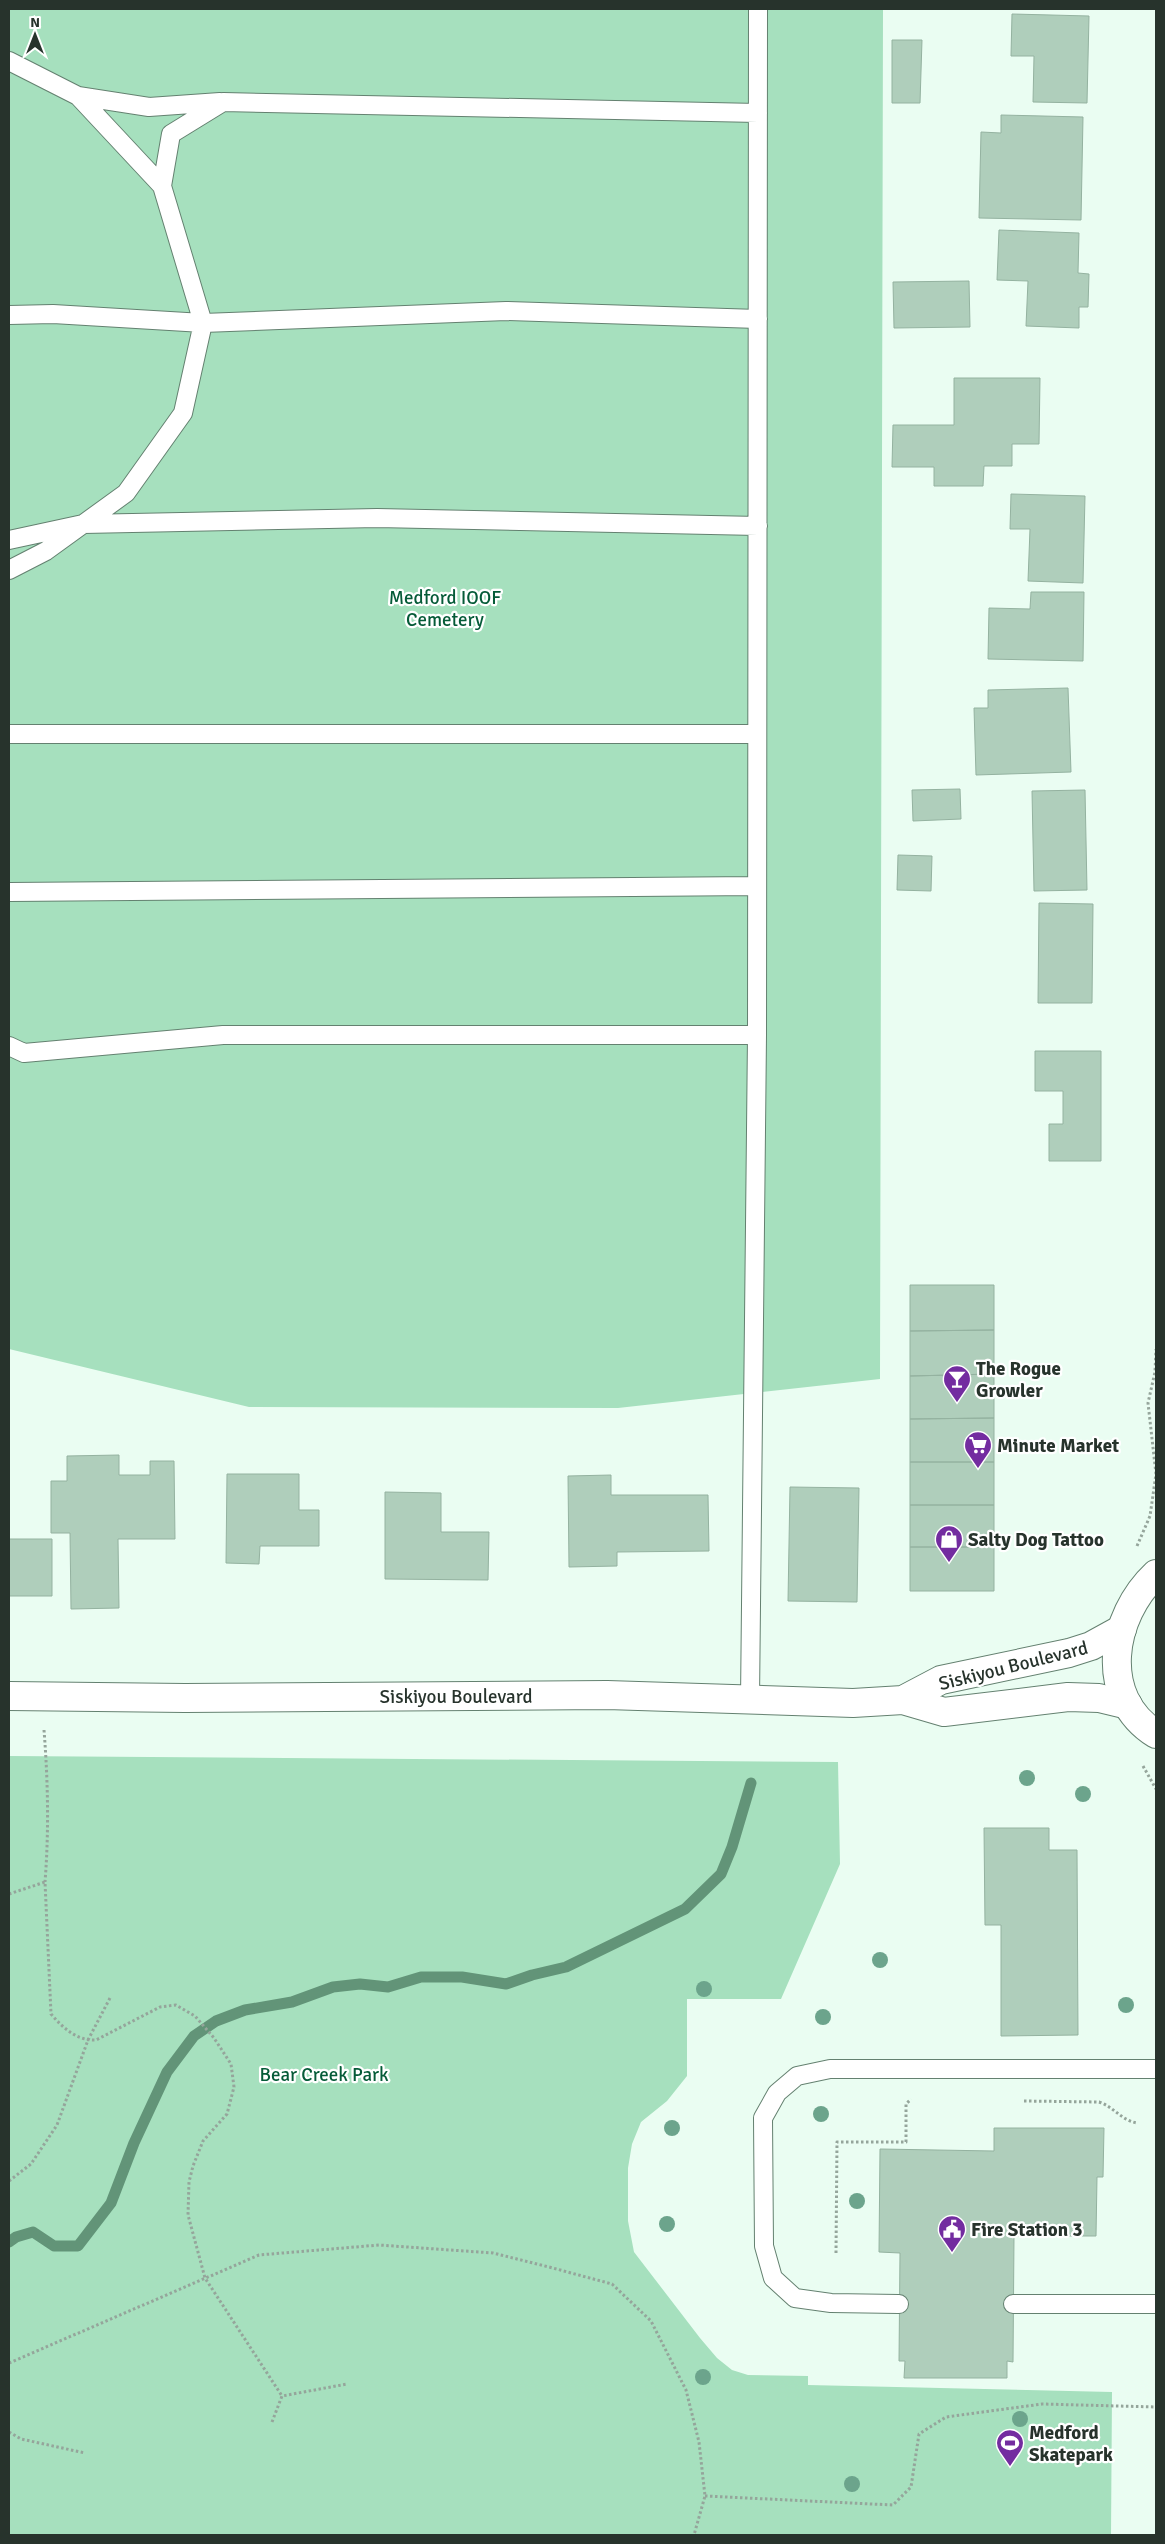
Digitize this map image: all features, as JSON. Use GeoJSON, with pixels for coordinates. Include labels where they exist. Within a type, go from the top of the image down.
{"type":"FeatureCollection","features":[{"type":"Feature","properties":{"kind":"street"},"geometry":{"type":"LineString","coordinates":[[1156,1574],[1139,1596],[1122,1629],[1118,1642],[1116,1672],[1128,1705],[1137,1717],[1156,1734]]}},
{"type":"Feature","properties":{"kind":"street","name":"Siskiyou Boulevard"},"geometry":{"type":"LineString","coordinates":[[903,1700],[941,1680],[1069,1653],[1091,1646],[1122,1629]]}},
{"type":"Feature","properties":{"kind":"street","name":"Siskiyou Boulevard"},"geometry":{"type":"LineString","coordinates":[[9,1696],[42,1698],[607,1695],[853,1703],[903,1700],[944,1712],[1068,1697],[1099,1698],[1128,1705]]}},
{"type":"Feature","properties":{"kind":"lane"},"geometry":{"type":"LineString","coordinates":[[750,1700],[757,1035],[758,9]]}},
{"type":"Feature","properties":{"kind":"lane"},"geometry":{"type":"LineString","coordinates":[[9,61],[78,96],[149,107],[223,102],[758,113]]}},
{"type":"Feature","properties":{"kind":"lane"},"geometry":{"type":"LineString","coordinates":[[9,570],[46,551],[126,493],[183,413],[203,323],[162,186],[78,96]]}},
{"type":"Feature","properties":{"kind":"lane"},"geometry":{"type":"LineString","coordinates":[[162,186],[171,134],[223,102]]}},
{"type":"Feature","properties":{"kind":"lane"},"geometry":{"type":"LineString","coordinates":[[9,315],[53,314],[203,323],[506,310],[758,319]]}},
{"type":"Feature","properties":{"kind":"lane"},"geometry":{"type":"LineString","coordinates":[[9,540],[83,524],[377,518],[758,526]]}},
{"type":"Feature","properties":{"kind":"lane"},"geometry":{"type":"LineString","coordinates":[[9,734],[757,734]]}},
{"type":"Feature","properties":{"kind":"lane"},"geometry":{"type":"LineString","coordinates":[[9,892],[757,886]]}},
{"type":"Feature","properties":{"kind":"lane"},"geometry":{"type":"LineString","coordinates":[[9,1046],[24,1053],[223,1035],[757,1035]]}},
{"type":"Feature","properties":{"kind":"lane"},"geometry":{"type":"LineString","coordinates":[[899,2304],[831,2303],[794,2298],[773,2278],[764,2246],[764,2118],[777,2093],[797,2076],[830,2069],[1156,2070]]}},
{"type":"Feature","properties":{"kind":"lane"},"geometry":{"type":"LineString","coordinates":[[1013,2304],[1156,2304]]}},
{"type":"Feature","properties":{"kind":"path"},"geometry":{"type":"LineString","coordinates":[[1136,1548],[1150,1516],[1156,1474],[1148,1404],[1155,1372],[1156,1349]]}},
{"type":"Feature","properties":{"kind":"path"},"geometry":{"type":"LineString","coordinates":[[42,1698],[48,1771],[48,1845],[45,1882],[51,2014],[65,2030],[88,2040],[96,2040],[160,2007],[176,2005],[195,2016],[214,2038],[231,2064],[234,2087],[227,2114],[203,2140],[189,2182],[188,2215],[205,2278],[282,2396]]}},
{"type":"Feature","properties":{"kind":"path"},"geometry":{"type":"LineString","coordinates":[[1140,1761],[1156,1790]]}},
{"type":"Feature","properties":{"kind":"path"},"geometry":{"type":"LineString","coordinates":[[9,1894],[45,1882]]}},
{"type":"Feature","properties":{"kind":"path"},"geometry":{"type":"LineString","coordinates":[[9,2181],[31,2164],[57,2125],[75,2082],[88,2040],[110,1998]]}},
{"type":"Feature","properties":{"kind":"path"},"geometry":{"type":"LineString","coordinates":[[836,2253],[837,2142],[906,2142],[906,2104],[911,2099],[921,2099]]}},
{"type":"Feature","properties":{"kind":"path"},"geometry":{"type":"LineString","coordinates":[[1020,2100],[1099,2102],[1107,2104],[1123,2119],[1137,2123]]}},
{"type":"Feature","properties":{"kind":"path"},"geometry":{"type":"LineString","coordinates":[[9,2363],[259,2255],[379,2245],[493,2253],[612,2284],[651,2321],[686,2390],[700,2442],[705,2496],[694,2535]]}},
{"type":"Feature","properties":{"kind":"path"},"geometry":{"type":"LineString","coordinates":[[282,2396],[347,2384]]}},
{"type":"Feature","properties":{"kind":"path"},"geometry":{"type":"LineString","coordinates":[[272,2422],[282,2396]]}},
{"type":"Feature","properties":{"kind":"path"},"geometry":{"type":"LineString","coordinates":[[705,2496],[893,2505],[911,2487],[919,2434],[946,2417],[1042,2404],[1156,2407]]}},
{"type":"Feature","properties":{"kind":"path"},"geometry":{"type":"LineString","coordinates":[[9,2432],[21,2439],[85,2453]]}},
{"type":"Feature","properties":{"kind":"green space","name":"Medford IOOF Cemetery"},"geometry":{"type":"Polygon","coordinates":[[[9,9],[883,9],[880,1379],[618,1408],[249,1407],[9,1349],[9,9]]]}},
{"type":"Feature","properties":{"kind":"green space","name":"Bear Creek Park"},"geometry":{"type":"Polygon","coordinates":[[[9,1756],[838,1762],[840,1864],[781,1999],[687,1999],[687,2076],[667,2101],[641,2122],[632,2144],[628,2168],[628,2221],[634,2252],[717,2358],[732,2370],[748,2375],[808,2376],[808,2385],[1112,2392],[1111,2535],[9,2535],[9,1756]]]}},
{"type":"Feature","properties":{"kind":"building"},"geometry":{"type":"Polygon","coordinates":[[[1012,14],[1089,16],[1087,103],[1033,102],[1034,56],[1011,56],[1012,14]]]}},
{"type":"Feature","properties":{"kind":"building"},"geometry":{"type":"Polygon","coordinates":[[[892,40],[922,40],[920,103],[892,103],[892,40]]]}},
{"type":"Feature","properties":{"kind":"building"},"geometry":{"type":"Polygon","coordinates":[[[1001,115],[1083,117],[1081,220],[979,218],[981,132],[1001,133],[1001,115]]]}},
{"type":"Feature","properties":{"kind":"building"},"geometry":{"type":"Polygon","coordinates":[[[999,230],[1079,233],[1078,273],[1089,274],[1088,307],[1079,307],[1079,328],[1026,326],[1028,281],[997,280],[999,230]]]}},
{"type":"Feature","properties":{"kind":"building"},"geometry":{"type":"Polygon","coordinates":[[[969,281],[970,327],[894,328],[893,282],[969,281]]]}},
{"type":"Feature","properties":{"kind":"building"},"geometry":{"type":"Polygon","coordinates":[[[954,378],[1040,378],[1039,444],[1012,444],[1012,466],[984,466],[983,486],[934,486],[934,467],[892,467],[893,425],[954,425],[954,378]]]}},
{"type":"Feature","properties":{"kind":"building"},"geometry":{"type":"Polygon","coordinates":[[[1011,494],[1085,496],[1083,583],[1028,581],[1030,529],[1010,529],[1011,494]]]}},
{"type":"Feature","properties":{"kind":"building"},"geometry":{"type":"Polygon","coordinates":[[[1031,592],[1084,592],[1083,661],[988,659],[989,608],[1030,609],[1031,592]]]}},
{"type":"Feature","properties":{"kind":"building"},"geometry":{"type":"Polygon","coordinates":[[[1068,688],[1071,772],[976,775],[974,708],[988,708],[988,690],[1068,688]]]}},
{"type":"Feature","properties":{"kind":"building"},"geometry":{"type":"Polygon","coordinates":[[[960,789],[961,819],[913,821],[912,790],[960,789]]]}},
{"type":"Feature","properties":{"kind":"building"},"geometry":{"type":"Polygon","coordinates":[[[1085,790],[1087,890],[1034,891],[1032,791],[1085,790]]]}},
{"type":"Feature","properties":{"kind":"building"},"geometry":{"type":"Polygon","coordinates":[[[898,855],[932,856],[931,891],[897,890],[898,855]]]}},
{"type":"Feature","properties":{"kind":"building"},"geometry":{"type":"Polygon","coordinates":[[[1039,903],[1093,904],[1092,1003],[1038,1003],[1039,903]]]}},
{"type":"Feature","properties":{"kind":"building"},"geometry":{"type":"Polygon","coordinates":[[[1035,1051],[1101,1051],[1101,1161],[1049,1161],[1049,1124],[1063,1124],[1063,1091],[1035,1091],[1035,1051]]]}},
{"type":"Feature","properties":{"kind":"building"},"geometry":{"type":"Polygon","coordinates":[[[910,1285],[994,1285],[994,1330],[910,1331],[910,1285]]]}},
{"type":"Feature","properties":{"kind":"building"},"geometry":{"type":"Polygon","coordinates":[[[994,1330],[994,1374],[910,1376],[910,1331],[994,1330]]]}},
{"type":"Feature","properties":{"kind":"building"},"geometry":{"type":"Polygon","coordinates":[[[994,1374],[994,1418],[910,1419],[910,1376],[994,1374]]]}},
{"type":"Feature","properties":{"kind":"building"},"geometry":{"type":"Polygon","coordinates":[[[994,1418],[994,1462],[910,1462],[910,1419],[994,1418]]]}},
{"type":"Feature","properties":{"kind":"building"},"geometry":{"type":"Polygon","coordinates":[[[119,1455],[119,1475],[150,1475],[150,1461],[174,1461],[175,1539],[118,1539],[119,1608],[71,1609],[70,1533],[51,1533],[51,1481],[67,1481],[67,1456],[119,1455]]]}},
{"type":"Feature","properties":{"kind":"building"},"geometry":{"type":"Polygon","coordinates":[[[910,1462],[994,1462],[994,1505],[910,1505],[910,1462]]]}},
{"type":"Feature","properties":{"kind":"building"},"geometry":{"type":"Polygon","coordinates":[[[227,1474],[299,1474],[299,1510],[319,1510],[319,1546],[260,1546],[259,1564],[226,1563],[227,1474]]]}},
{"type":"Feature","properties":{"kind":"building"},"geometry":{"type":"Polygon","coordinates":[[[611,1475],[611,1495],[708,1495],[709,1551],[617,1552],[617,1566],[569,1567],[568,1476],[611,1475]]]}},
{"type":"Feature","properties":{"kind":"building"},"geometry":{"type":"Polygon","coordinates":[[[790,1487],[859,1488],[857,1602],[788,1601],[790,1487]]]}},
{"type":"Feature","properties":{"kind":"building"},"geometry":{"type":"Polygon","coordinates":[[[385,1492],[441,1493],[441,1532],[489,1532],[488,1580],[385,1579],[385,1492]]]}},
{"type":"Feature","properties":{"kind":"building"},"geometry":{"type":"Polygon","coordinates":[[[910,1505],[994,1505],[994,1547],[910,1547],[910,1505]]]}},
{"type":"Feature","properties":{"kind":"building"},"geometry":{"type":"Polygon","coordinates":[[[9,1539],[52,1539],[52,1596],[9,1596],[9,1539]]]}},
{"type":"Feature","properties":{"kind":"building"},"geometry":{"type":"Polygon","coordinates":[[[910,1547],[994,1547],[994,1591],[910,1591],[910,1547]]]}},
{"type":"Feature","properties":{"kind":"building"},"geometry":{"type":"Polygon","coordinates":[[[984,1828],[1049,1828],[1049,1850],[1077,1850],[1078,2035],[1001,2036],[1001,1925],[985,1925],[984,1828]]]}},
{"type":"Feature","properties":{"kind":"building","name":"Fire Station 3"},"geometry":{"type":"Polygon","coordinates":[[[994,2128],[1104,2128],[1103,2177],[1097,2177],[1096,2236],[1014,2236],[1013,2362],[1007,2361],[1007,2378],[904,2378],[905,2361],[899,2361],[900,2253],[879,2252],[880,2149],[994,2151],[994,2128]]]}},
{"type":"Feature","properties":{"kind":"waterway"},"geometry":{"type":"LineString","coordinates":[[9,2242],[16,2237],[33,2232],[54,2246],[78,2246],[111,2203],[134,2143],[167,2072],[194,2036],[216,2021],[245,2010],[292,2002],[333,1987],[360,1984],[388,1987],[421,1977],[462,1977],[506,1984],[532,1975],[566,1967],[685,1909],[721,1874],[732,1847],[751,1783]]}},
{"type":"Feature","properties":{"kind":"place","name":"The Rogue Growler"},"geometry":{"type":"Point","coordinates":[957,1403]}},
{"type":"Feature","properties":{"kind":"place","name":"Minute Market"},"geometry":{"type":"Point","coordinates":[978,1469]}},
{"type":"Feature","properties":{"kind":"place","name":"Salty Dog Tattoo"},"geometry":{"type":"Point","coordinates":[949,1563]}},
{"type":"Feature","properties":{"kind":"place","name":"Fire Station 3"},"geometry":{"type":"Point","coordinates":[952,2253]}},
{"type":"Feature","properties":{"kind":"place","name":"Medford Skatepark"},"geometry":{"type":"Point","coordinates":[1010,2467]}}]}
